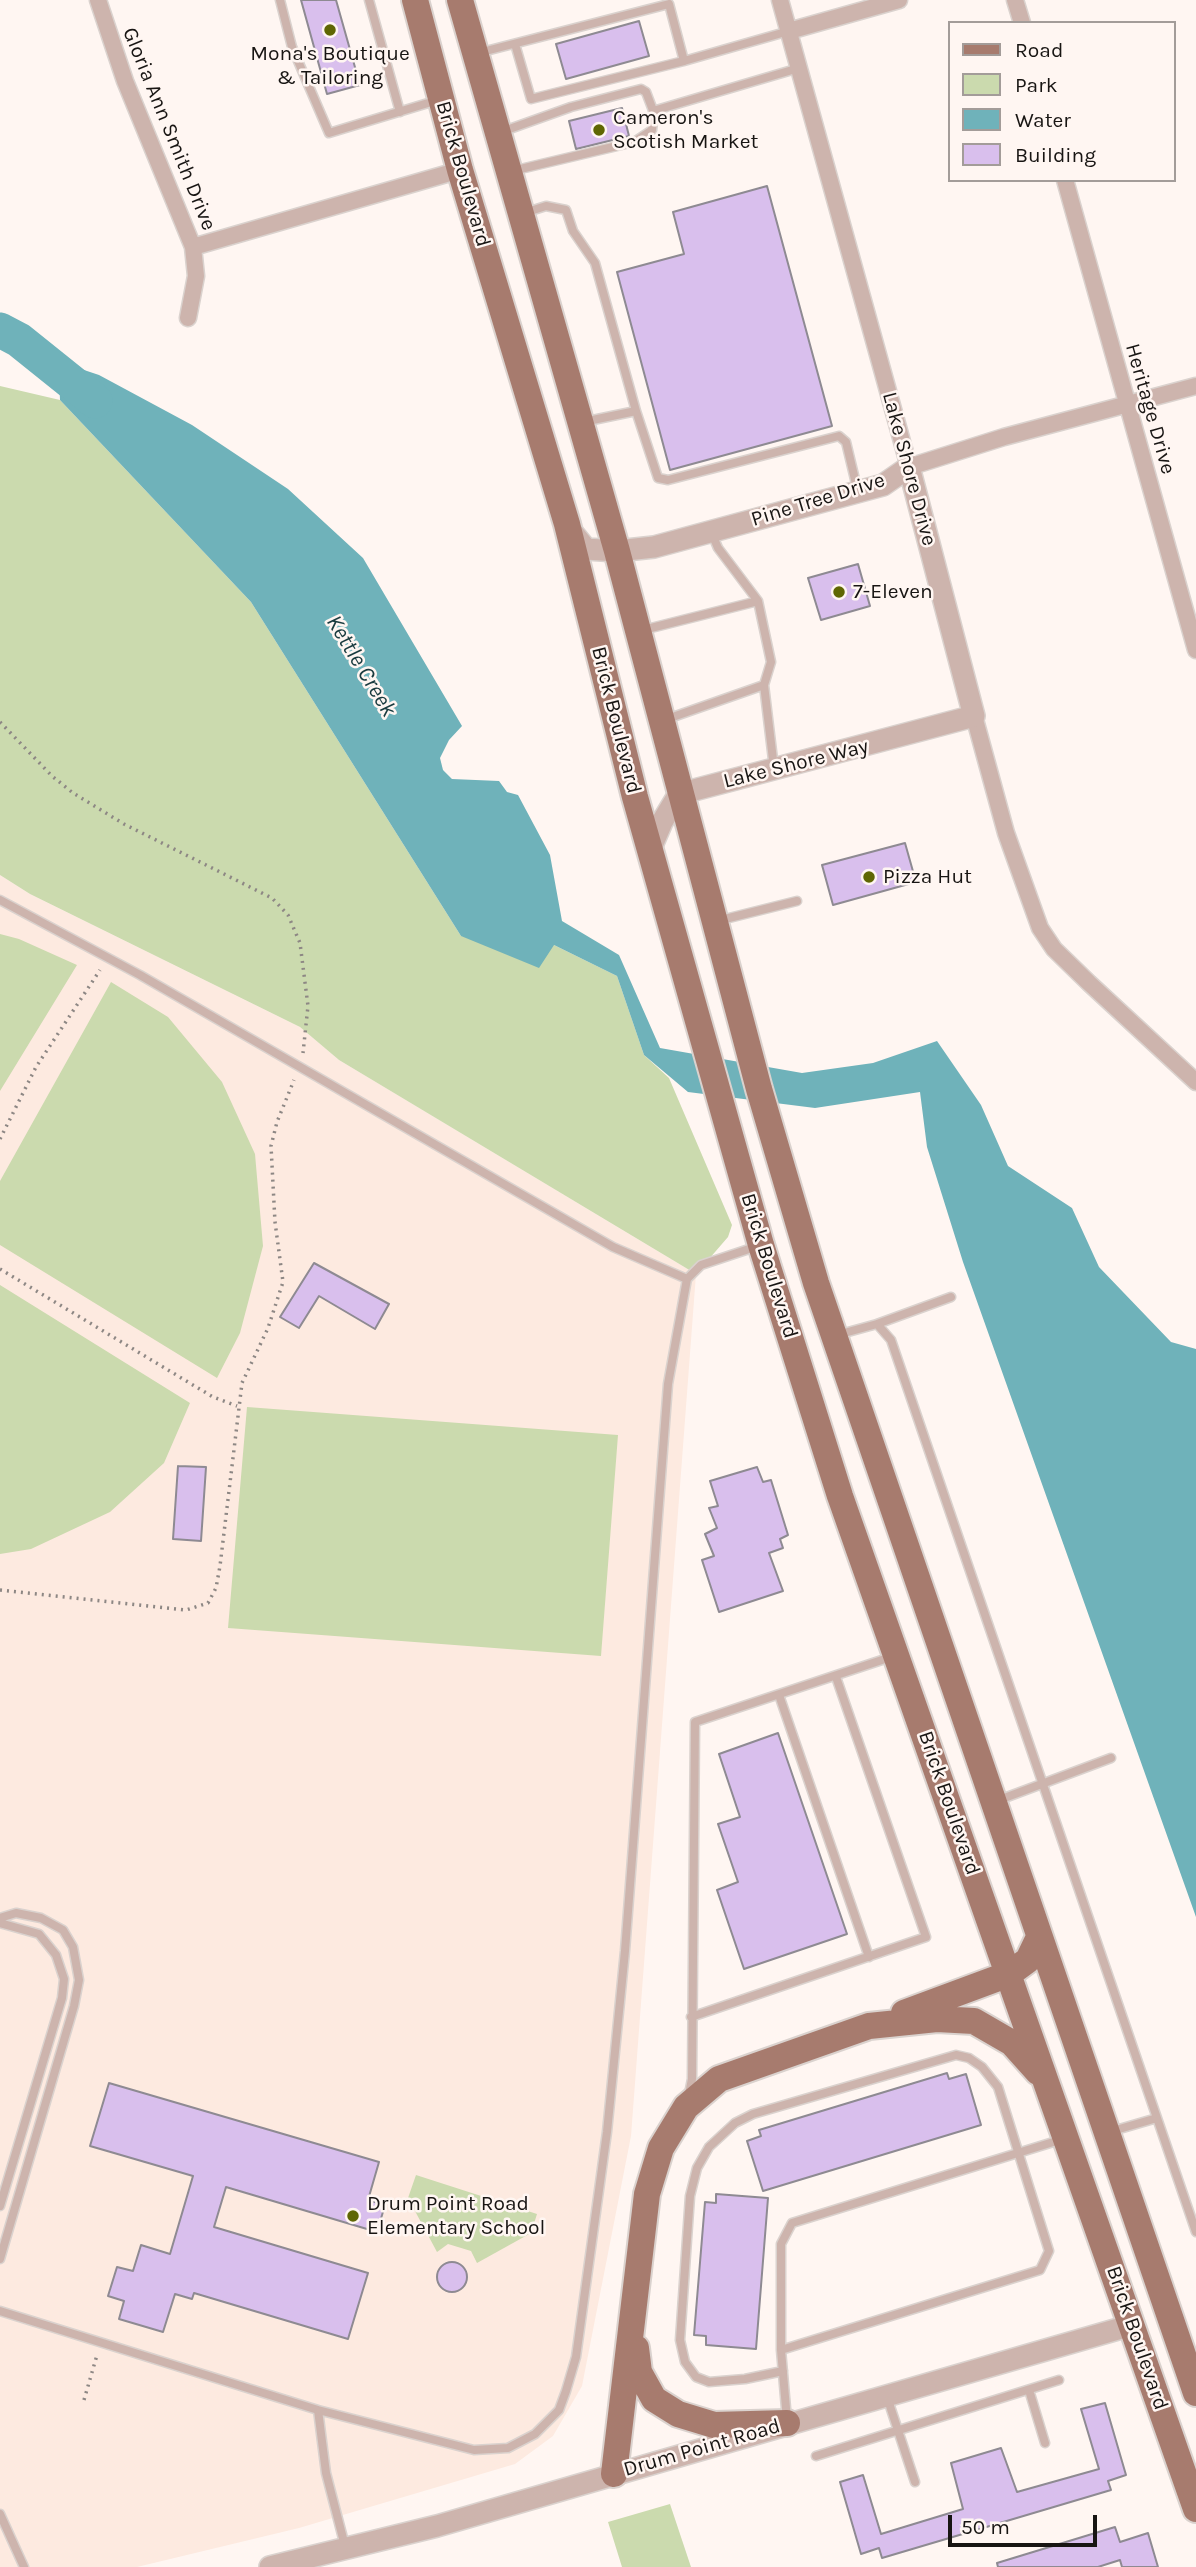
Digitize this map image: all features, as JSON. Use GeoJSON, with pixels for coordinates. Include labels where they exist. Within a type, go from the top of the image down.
{"type":"FeatureCollection","features":[{"type":"Feature","properties":{"kind":"main road","name":"Brick Boulevard"},"geometry":{"type":"LineString","coordinates":[[415,0],[460,170],[567,524],[650,850],[761,1245],[841,1496],[1196,2509]]}},
{"type":"Feature","properties":{"kind":"main road","name":"Brick Boulevard"},"geometry":{"type":"LineString","coordinates":[[460,0],[617,551],[747,1044],[834,1336],[1196,2393]]}},
{"type":"Feature","properties":{"kind":"main road"},"geometry":{"type":"LineString","coordinates":[[614,2474],[634,2329],[647,2194],[661,2148],[686,2107],[719,2079],[1009,1974],[1028,1960],[1039,1937]]}},
{"type":"Feature","properties":{"kind":"main road"},"geometry":{"type":"LineString","coordinates":[[869,2026],[937,2019],[974,2021],[1012,2043],[1046,2082]]}},
{"type":"Feature","properties":{"kind":"main road"},"geometry":{"type":"LineString","coordinates":[[1132,2325],[1185,2363]]}},
{"type":"Feature","properties":{"kind":"main road"},"geometry":{"type":"LineString","coordinates":[[634,2329],[639,2372],[654,2399],[678,2414],[714,2426],[787,2423]]}},
{"type":"Feature","properties":{"kind":"street","name":"Gloria Ann Smith Drive"},"geometry":{"type":"LineString","coordinates":[[98,0],[124,81],[193,247],[460,170]]}},
{"type":"Feature","properties":{"kind":"street","name":"Lake Shore Drive"},"geometry":{"type":"LineString","coordinates":[[780,0],[909,467],[1006,833],[1040,928],[1054,949],[1080,975],[1196,1082]]}},
{"type":"Feature","properties":{"kind":"street"},"geometry":{"type":"LineString","coordinates":[[789,31],[899,0]]}},
{"type":"Feature","properties":{"kind":"street"},"geometry":{"type":"LineString","coordinates":[[1016,0],[1021,21]]}},
{"type":"Feature","properties":{"kind":"street","name":"Heritage Drive"},"geometry":{"type":"LineString","coordinates":[[1066,182],[1196,650]]}},
{"type":"Feature","properties":{"kind":"street"},"geometry":{"type":"LineString","coordinates":[[188,318],[196,276],[193,247]]}},
{"type":"Feature","properties":{"kind":"street","name":"Pine Tree Drive"},"geometry":{"type":"LineString","coordinates":[[567,524],[586,548],[617,551],[654,547],[883,485],[909,467],[1196,386]]}},
{"type":"Feature","properties":{"kind":"street","name":"Lake Shore Way"},"geometry":{"type":"LineString","coordinates":[[679,793],[974,716]]}},
{"type":"Feature","properties":{"kind":"street"},"geometry":{"type":"LineString","coordinates":[[650,850],[679,793]]}},
{"type":"Feature","properties":{"kind":"street","name":"Drum Point Road"},"geometry":{"type":"LineString","coordinates":[[270,2567],[438,2526],[1132,2325]]}},
{"type":"Feature","properties":{"kind":"lane"},"geometry":{"type":"LineString","coordinates":[[280,0],[292,47],[329,133],[441,99]]}},
{"type":"Feature","properties":{"kind":"lane"},"geometry":{"type":"LineString","coordinates":[[369,0],[400,112]]}},
{"type":"Feature","properties":{"kind":"lane"},"geometry":{"type":"LineString","coordinates":[[475,54],[669,4],[684,61]]}},
{"type":"Feature","properties":{"kind":"lane"},"geometry":{"type":"LineString","coordinates":[[515,44],[531,99],[684,61],[789,31]]}},
{"type":"Feature","properties":{"kind":"lane"},"geometry":{"type":"LineString","coordinates":[[653,111],[799,68]]}},
{"type":"Feature","properties":{"kind":"lane"},"geometry":{"type":"LineString","coordinates":[[498,133],[571,107],[641,89],[646,92],[653,111],[652,130],[634,142],[509,172]]}},
{"type":"Feature","properties":{"kind":"lane"},"geometry":{"type":"LineString","coordinates":[[521,214],[546,206],[566,210],[573,231],[595,263],[636,411],[658,478],[668,480],[839,436],[846,442],[858,492]]}},
{"type":"Feature","properties":{"kind":"lane"},"geometry":{"type":"LineString","coordinates":[[581,423],[636,411]]}},
{"type":"Feature","properties":{"kind":"lane"},"geometry":{"type":"LineString","coordinates":[[712,532],[718,548],[758,601],[771,662],[764,685],[774,769]]}},
{"type":"Feature","properties":{"kind":"lane"},"geometry":{"type":"LineString","coordinates":[[638,631],[758,601]]}},
{"type":"Feature","properties":{"kind":"lane"},"geometry":{"type":"LineString","coordinates":[[661,722],[764,685]]}},
{"type":"Feature","properties":{"kind":"lane"},"geometry":{"type":"LineString","coordinates":[[0,900],[107,957],[612,1247],[687,1279]]}},
{"type":"Feature","properties":{"kind":"lane"},"geometry":{"type":"LineString","coordinates":[[714,922],[797,901]]}},
{"type":"Feature","properties":{"kind":"lane"},"geometry":{"type":"LineString","coordinates":[[0,2311],[318,2410],[474,2450],[508,2448],[535,2434],[559,2410],[576,2357],[607,2132],[625,1951],[668,1384],[687,1279],[701,1265],[761,1245]]}},
{"type":"Feature","properties":{"kind":"lane"},"geometry":{"type":"LineString","coordinates":[[834,1336],[877,1324],[951,1297]]}},
{"type":"Feature","properties":{"kind":"lane"},"geometry":{"type":"LineString","coordinates":[[877,1324],[891,1340],[1196,2232]]}},
{"type":"Feature","properties":{"kind":"lane"},"geometry":{"type":"LineString","coordinates":[[686,2107],[692,2079],[695,1721],[897,1655]]}},
{"type":"Feature","properties":{"kind":"lane"},"geometry":{"type":"LineString","coordinates":[[691,2017],[926,1937],[836,1677]]}},
{"type":"Feature","properties":{"kind":"lane"},"geometry":{"type":"LineString","coordinates":[[779,1695],[869,1957]]}},
{"type":"Feature","properties":{"kind":"lane"},"geometry":{"type":"LineString","coordinates":[[994,1802],[1111,1758]]}},
{"type":"Feature","properties":{"kind":"lane"},"geometry":{"type":"LineString","coordinates":[[0,1920],[16,1913],[41,1918],[63,1930],[74,1947],[79,1980],[57,2067],[0,2259]]}},
{"type":"Feature","properties":{"kind":"lane"},"geometry":{"type":"LineString","coordinates":[[0,1920],[40,1934],[56,1955],[64,1979],[0,2206]]}},
{"type":"Feature","properties":{"kind":"lane"},"geometry":{"type":"LineString","coordinates":[[781,2350],[1040,2270],[1049,2251],[1020,2153],[992,2078],[969,2058],[956,2055],[753,2114],[722,2134],[696,2168],[690,2196],[680,2340],[685,2362],[696,2377],[709,2382],[745,2379],[783,2371]]}},
{"type":"Feature","properties":{"kind":"lane"},"geometry":{"type":"LineString","coordinates":[[42,2062],[57,2067]]}},
{"type":"Feature","properties":{"kind":"lane"},"geometry":{"type":"LineString","coordinates":[[1107,2132],[1157,2118]]}},
{"type":"Feature","properties":{"kind":"lane"},"geometry":{"type":"LineString","coordinates":[[787,2423],[781,2350],[781,2245],[792,2223],[1066,2138]]}},
{"type":"Feature","properties":{"kind":"lane"},"geometry":{"type":"LineString","coordinates":[[816,2456],[1059,2380]]}},
{"type":"Feature","properties":{"kind":"lane"},"geometry":{"type":"LineString","coordinates":[[1029,2390],[1045,2443]]}},
{"type":"Feature","properties":{"kind":"lane"},"geometry":{"type":"LineString","coordinates":[[887,2394],[915,2482]]}},
{"type":"Feature","properties":{"kind":"lane"},"geometry":{"type":"LineString","coordinates":[[318,2410],[326,2473],[345,2549]]}},
{"type":"Feature","properties":{"kind":"lane"},"geometry":{"type":"LineString","coordinates":[[0,2514],[23,2567]]}},
{"type":"Feature","properties":{"kind":"path"},"geometry":{"type":"LineString","coordinates":[[0,722],[34,760],[73,793],[124,824],[272,898],[288,915],[300,943],[308,1006],[307,1038],[300,1067],[277,1122],[271,1146],[275,1222],[283,1282],[268,1328],[242,1383],[216,1588],[208,1603],[186,1610],[0,1590]]}},
{"type":"Feature","properties":{"kind":"path"},"geometry":{"type":"LineString","coordinates":[[0,1139],[42,1057],[79,1006],[107,957]]}},
{"type":"Feature","properties":{"kind":"path"},"geometry":{"type":"LineString","coordinates":[[0,1269],[213,1397],[237,1406]]}},
{"type":"Feature","properties":{"kind":"path"},"geometry":{"type":"LineString","coordinates":[[84,2400],[100,2343]]}},
{"type":"Feature","properties":{"kind":"shaded area"},"geometry":{"type":"Polygon","coordinates":[[[0,875],[30,894],[300,1027],[339,1060],[696,1274],[631,2136],[582,2386],[553,2436],[515,2464],[299,2528],[137,2567],[0,2567],[0,875]]]}},
{"type":"Feature","properties":{"kind":"green space"},"geometry":{"type":"Polygon","coordinates":[[[0,386],[60,400],[251,602],[461,936],[554,945],[617,976],[644,1055],[669,1078],[732,1225],[728,1237],[696,1274],[339,1060],[300,1027],[30,894],[0,875],[0,386]]]}},
{"type":"Feature","properties":{"kind":"green space"},"geometry":{"type":"Polygon","coordinates":[[[0,934],[19,939],[77,965],[0,1091],[0,934]]]}},
{"type":"Feature","properties":{"kind":"green space"},"geometry":{"type":"Polygon","coordinates":[[[111,982],[168,1017],[222,1082],[255,1154],[263,1246],[240,1333],[217,1378],[0,1245],[0,1181],[111,982]]]}},
{"type":"Feature","properties":{"kind":"green space"},"geometry":{"type":"Polygon","coordinates":[[[0,1285],[190,1403],[164,1463],[110,1512],[31,1549],[0,1554],[0,1285]]]}},
{"type":"Feature","properties":{"kind":"green space"},"geometry":{"type":"Polygon","coordinates":[[[247,1407],[618,1435],[601,1656],[228,1628],[247,1407]]]}},
{"type":"Feature","properties":{"kind":"green space"},"geometry":{"type":"Polygon","coordinates":[[[416,2175],[537,2214],[531,2233],[477,2263],[471,2251],[448,2244],[437,2252],[408,2198],[416,2175]]]}},
{"type":"Feature","properties":{"kind":"green space"},"geometry":{"type":"Polygon","coordinates":[[[670,2504],[691,2567],[622,2567],[608,2522],[670,2504]]]}},
{"type":"Feature","properties":{"kind":"water"},"geometry":{"type":"Polygon","coordinates":[[[75,367],[99,375],[192,425],[288,489],[363,558],[462,726],[449,740],[440,758],[443,770],[452,779],[499,781],[507,792],[518,795],[550,855],[562,921],[619,955],[660,1048],[802,1073],[873,1063],[937,1041],[981,1105],[1008,1166],[1072,1208],[1099,1267],[1171,1342],[1196,1349],[1196,1917],[963,1262],[927,1147],[920,1092],[815,1108],[688,1092],[644,1055],[617,976],[554,945],[539,968],[461,936],[251,602],[60,400],[59,373],[75,367]]]}},
{"type":"Feature","properties":{"kind":"building"},"geometry":{"type":"Polygon","coordinates":[[[301,0],[336,0],[360,85],[327,94],[301,0]]]}},
{"type":"Feature","properties":{"kind":"building"},"geometry":{"type":"Polygon","coordinates":[[[639,21],[649,56],[566,79],[556,44],[639,21]]]}},
{"type":"Feature","properties":{"kind":"building","name":"Cameron's Scotish Market"},"geometry":{"type":"Polygon","coordinates":[[[622,108],[629,136],[576,149],[569,121],[622,108]]]}},
{"type":"Feature","properties":{"kind":"building"},"geometry":{"type":"Polygon","coordinates":[[[767,186],[832,426],[670,470],[617,272],[684,254],[673,212],[767,186]]]}},
{"type":"Feature","properties":{"kind":"building","name":"7-Eleven"},"geometry":{"type":"Polygon","coordinates":[[[858,564],[870,606],[821,620],[808,578],[858,564]]]}},
{"type":"Feature","properties":{"kind":"building","name":"Pizza Hut"},"geometry":{"type":"Polygon","coordinates":[[[905,843],[916,882],[833,905],[822,865],[905,843]]]}},
{"type":"Feature","properties":{"kind":"building"},"geometry":{"type":"Polygon","coordinates":[[[314,1263],[389,1304],[375,1329],[319,1296],[299,1328],[280,1317],[314,1263]]]}},
{"type":"Feature","properties":{"kind":"building"},"geometry":{"type":"Polygon","coordinates":[[[178,1466],[206,1467],[201,1541],[173,1539],[178,1466]]]}},
{"type":"Feature","properties":{"kind":"building"},"geometry":{"type":"Polygon","coordinates":[[[757,1467],[763,1482],[771,1480],[788,1535],[780,1539],[783,1548],[769,1553],[783,1591],[719,1612],[702,1560],[714,1556],[705,1534],[717,1528],[709,1508],[718,1506],[710,1481],[757,1467]]]}},
{"type":"Feature","properties":{"kind":"building"},"geometry":{"type":"Polygon","coordinates":[[[778,1733],[847,1934],[744,1969],[717,1890],[738,1882],[718,1824],[740,1817],[719,1754],[778,1733]]]}},
{"type":"Feature","properties":{"kind":"building"},"geometry":{"type":"Polygon","coordinates":[[[947,2073],[949,2079],[966,2074],[981,2125],[763,2191],[747,2141],[761,2136],[759,2130],[947,2073]]]}},
{"type":"Feature","properties":{"kind":"building","name":"Drum Point Road Elementary School"},"geometry":{"type":"Polygon","coordinates":[[[109,2083],[379,2162],[368,2200],[385,2205],[377,2232],[226,2187],[214,2227],[368,2273],[348,2339],[194,2293],[192,2299],[175,2294],[163,2332],[119,2319],[124,2301],[108,2296],[117,2267],[133,2271],[141,2245],[170,2254],[193,2176],[90,2146],[109,2083]]]}},
{"type":"Feature","properties":{"kind":"building"},"geometry":{"type":"Polygon","coordinates":[[[716,2194],[768,2198],[756,2349],[706,2345],[706,2336],[694,2335],[705,2202],[716,2203],[716,2194]]]}},
{"type":"Feature","properties":{"kind":"building"},"geometry":{"type":"Polygon","coordinates":[[[452,2262],[458,2263],[466,2271],[466,2283],[458,2291],[452,2292],[446,2291],[438,2283],[437,2277],[438,2271],[446,2263],[452,2262]]]}},
{"type":"Feature","properties":{"kind":"building"},"geometry":{"type":"Polygon","coordinates":[[[1105,2403],[1126,2475],[1108,2481],[1111,2490],[882,2558],[879,2548],[861,2554],[840,2482],[863,2475],[881,2534],[963,2509],[951,2463],[1001,2448],[1017,2492],[1099,2469],[1081,2409],[1105,2403]]]}},
{"type":"Feature","properties":{"kind":"building"},"geometry":{"type":"Polygon","coordinates":[[[1115,2527],[1120,2542],[1148,2533],[1158,2567],[1122,2567],[1120,2560],[1098,2567],[998,2567],[997,2563],[1115,2527]]]}},
{"type":"Feature","properties":{"kind":"waterway","name":"Kettle Creek"},"geometry":{"type":"LineString","coordinates":[[0,330],[19,340],[95,401]]}},
{"type":"Feature","properties":{"kind":"place","name":"Mona's Boutique & Tailoring"},"geometry":{"type":"Point","coordinates":[330,30]}},
{"type":"Feature","properties":{"kind":"place","name":"Cameron's Scotish Market"},"geometry":{"type":"Point","coordinates":[599,130]}},
{"type":"Feature","properties":{"kind":"place","name":"7-Eleven"},"geometry":{"type":"Point","coordinates":[839,592]}},
{"type":"Feature","properties":{"kind":"place","name":"Pizza Hut"},"geometry":{"type":"Point","coordinates":[869,877]}},
{"type":"Feature","properties":{"kind":"place","name":"Drum Point Road Elementary School"},"geometry":{"type":"Point","coordinates":[353,2216]}}]}
